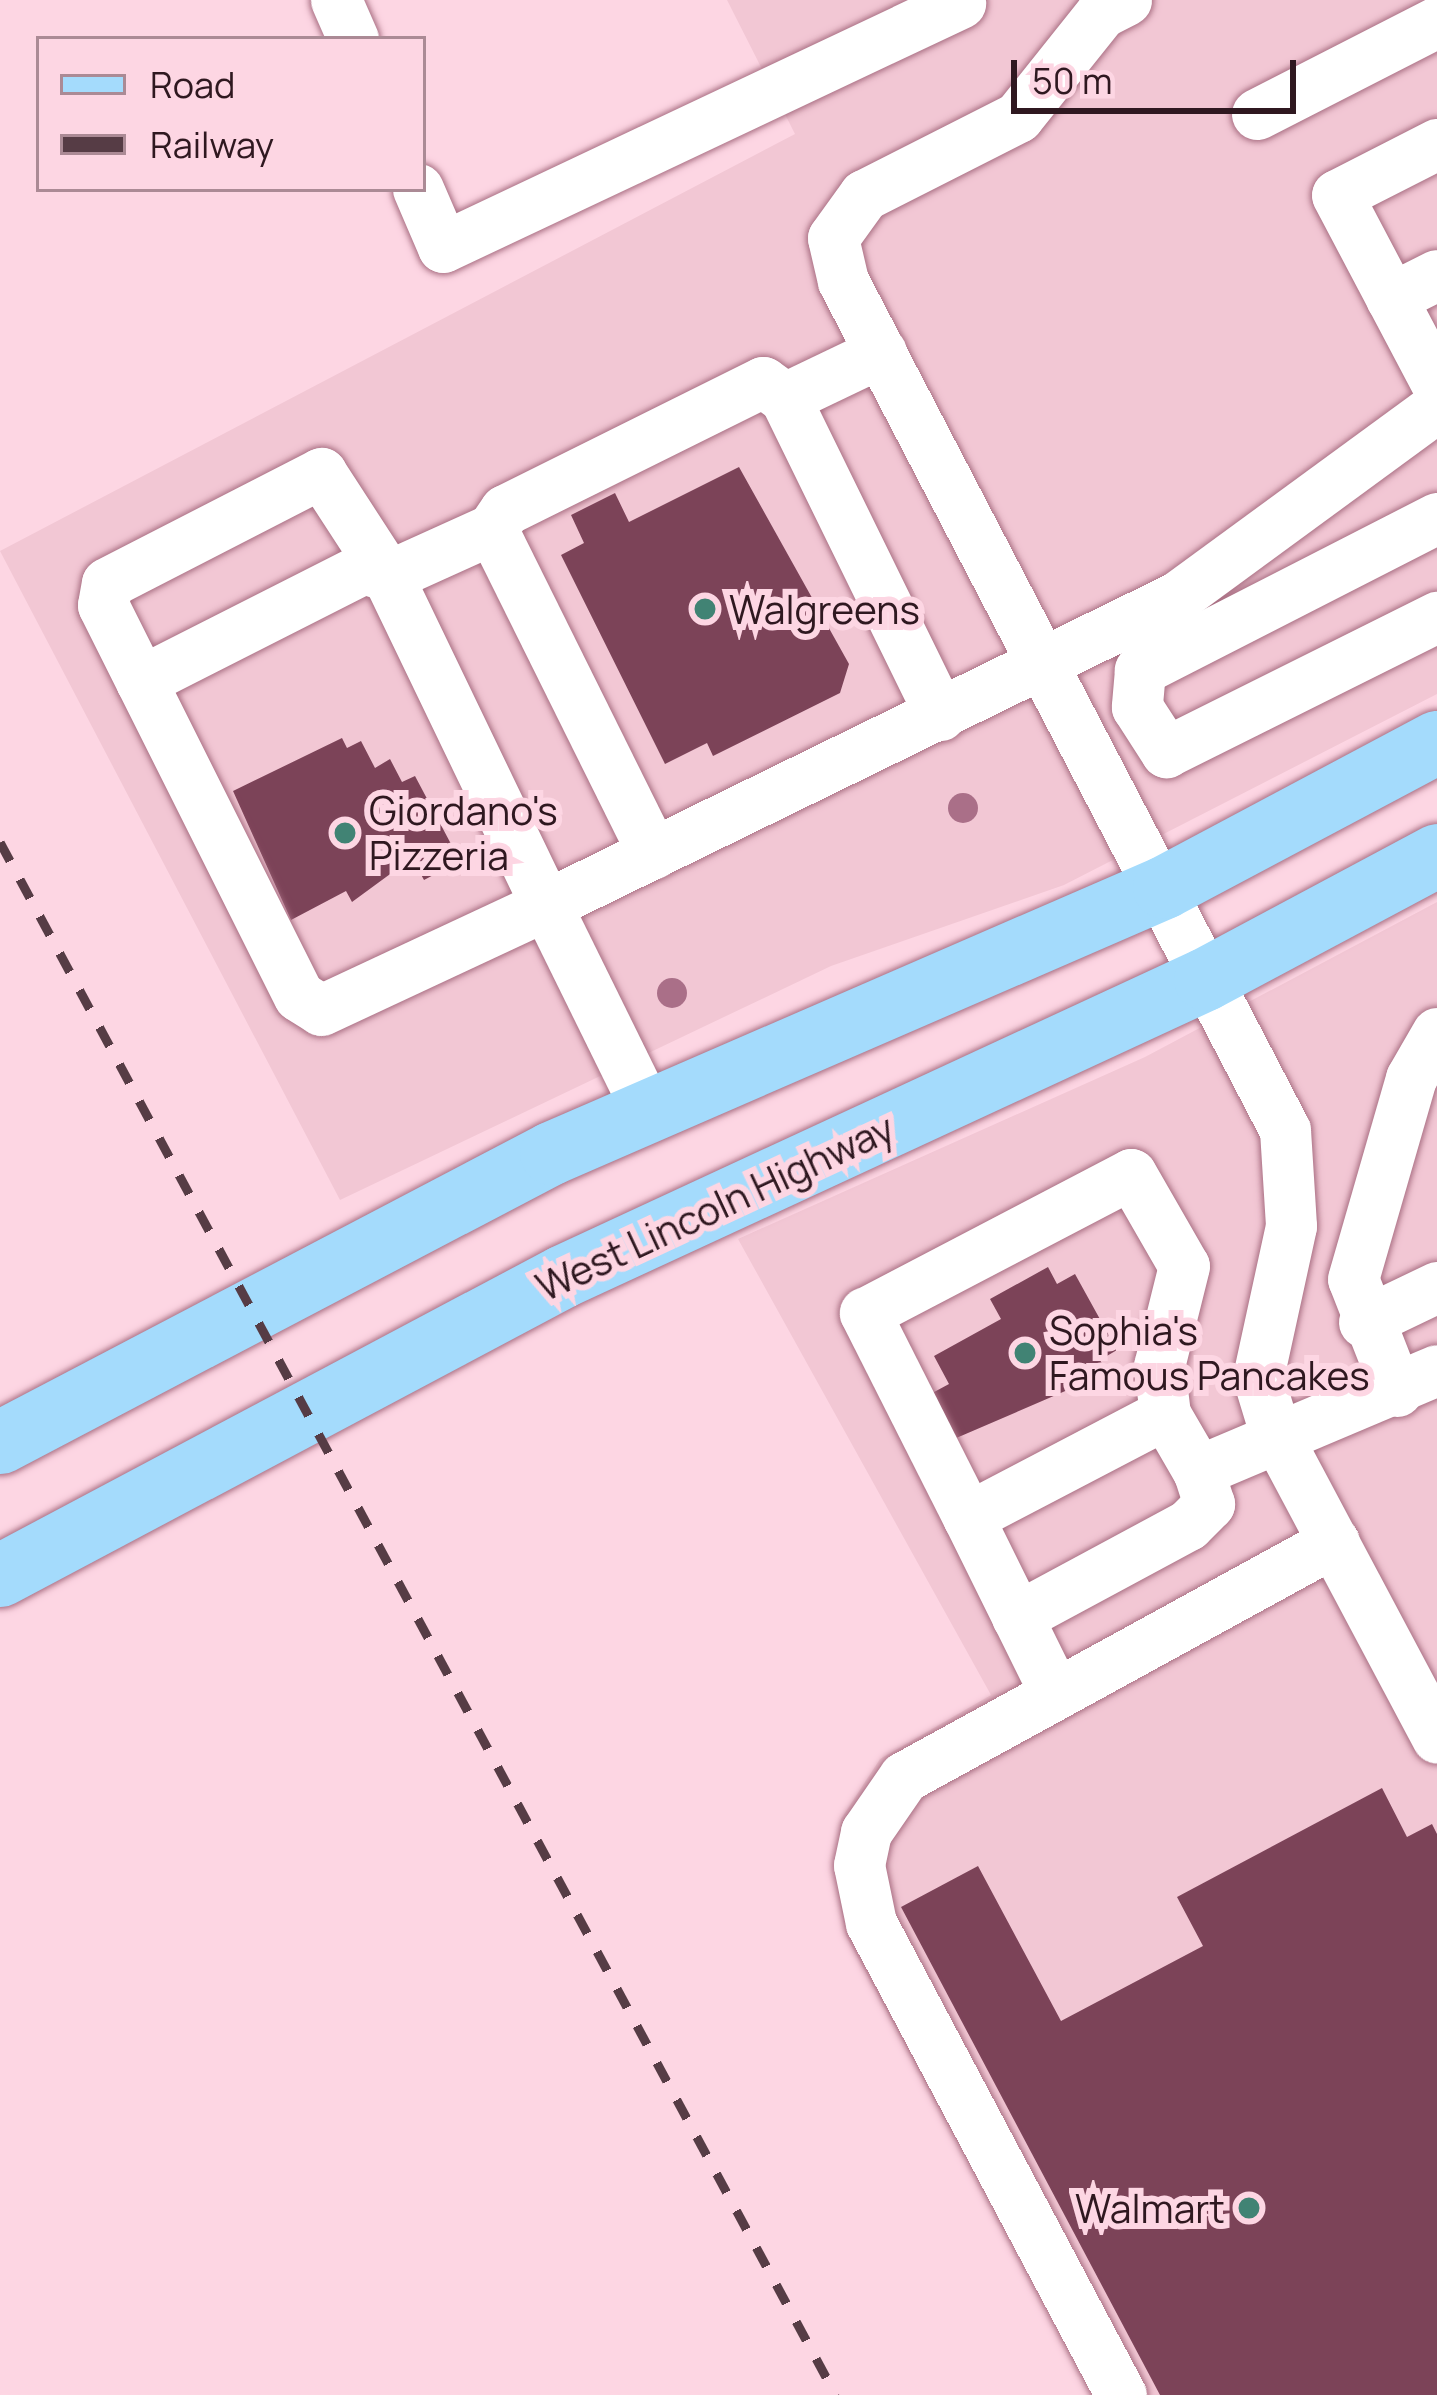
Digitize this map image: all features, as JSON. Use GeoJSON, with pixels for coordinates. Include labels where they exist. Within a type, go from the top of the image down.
{"type":"FeatureCollection","features":[{"type":"Feature","properties":{"kind":"main road"},"geometry":{"type":"LineString","coordinates":[[0,1442],[646,1110],[1164,887],[1437,742]]}},
{"type":"Feature","properties":{"kind":"main road","name":"West Lincoln Highway"},"geometry":{"type":"LineString","coordinates":[[0,1574],[563,1276],[1205,979],[1437,855]]}},
{"type":"Feature","properties":{"kind":"lane"},"geometry":{"type":"LineString","coordinates":[[336,0],[352,36]]}},
{"type":"Feature","properties":{"kind":"lane"},"geometry":{"type":"LineString","coordinates":[[1126,0],[1102,13],[1018,117],[864,195],[832,238],[880,352],[1164,887],[1294,1161],[1291,1226],[1255,1352],[1275,1433],[1437,1738]]}},
{"type":"Feature","properties":{"kind":"lane"},"geometry":{"type":"LineString","coordinates":[[419,192],[443,248],[961,1]]}},
{"type":"Feature","properties":{"kind":"lane"},"geometry":{"type":"LineString","coordinates":[[1257,114],[1437,22]]}},
{"type":"Feature","properties":{"kind":"lane"},"geometry":{"type":"LineString","coordinates":[[1437,144],[1337,195],[1437,385]]}},
{"type":"Feature","properties":{"kind":"lane"},"geometry":{"type":"LineString","coordinates":[[1391,298],[1437,275]]}},
{"type":"Feature","properties":{"kind":"lane"},"geometry":{"type":"LineString","coordinates":[[785,398],[880,352]]}},
{"type":"Feature","properties":{"kind":"lane"},"geometry":{"type":"LineString","coordinates":[[140,681],[364,568],[388,576],[492,529],[505,511],[763,382],[785,398],[940,715]]}},
{"type":"Feature","properties":{"kind":"lane"},"geometry":{"type":"LineString","coordinates":[[646,1110],[546,904],[388,576],[341,489],[321,473],[107,583],[103,605],[140,681],[299,996],[321,1010],[546,904],[940,715],[1177,597],[1437,407]]}},
{"type":"Feature","properties":{"kind":"lane"},"geometry":{"type":"LineString","coordinates":[[1437,518],[1140,670],[1137,707],[1166,752],[1437,617]]}},
{"type":"Feature","properties":{"kind":"lane"},"geometry":{"type":"LineString","coordinates":[[492,529],[653,853]]}},
{"type":"Feature","properties":{"kind":"lane"},"geometry":{"type":"LineString","coordinates":[[1198,1471],[1275,1433],[1417,1380],[1364,1322],[1357,1252],[1411,1078],[1437,1033]]}},
{"type":"Feature","properties":{"kind":"lane"},"geometry":{"type":"LineString","coordinates":[[1017,1617],[1188,1525],[1209,1504],[1198,1471],[1165,1414],[1159,1366],[1184,1266],[1131,1174],[865,1313],[968,1517],[1017,1617],[1055,1693]]}},
{"type":"Feature","properties":{"kind":"lane"},"geometry":{"type":"LineString","coordinates":[[1364,1322],[1437,1287]]}},
{"type":"Feature","properties":{"kind":"lane"},"geometry":{"type":"LineString","coordinates":[[968,1517],[1165,1414]]}},
{"type":"Feature","properties":{"kind":"lane"},"geometry":{"type":"LineString","coordinates":[[1121,2395],[862,1898],[866,1832],[884,1798],[1055,1693],[1334,1542]]}},
{"type":"Feature","properties":{"kind":"shaded area"},"geometry":{"type":"Polygon","coordinates":[[[727,0],[1437,0],[1437,694],[1064,885],[831,966],[340,1200],[0,551],[795,134],[727,0]]]}},
{"type":"Feature","properties":{"kind":"shaded area"},"geometry":{"type":"Polygon","coordinates":[[[1437,902],[1437,2395],[1094,2395],[846,1936],[835,1875],[841,1819],[880,1759],[991,1695],[738,1239],[1145,1057],[1437,902]]]}},
{"type":"Feature","properties":{"kind":"building","name":"Walgreens"},"geometry":{"type":"Polygon","coordinates":[[[739,467],[849,664],[840,693],[713,756],[707,743],[665,764],[561,555],[584,543],[571,515],[615,493],[629,522],[739,467]]]}},
{"type":"Feature","properties":{"kind":"building","name":"Giordano's Pizzeria"},"geometry":{"type":"Polygon","coordinates":[[[342,738],[347,748],[361,741],[375,768],[390,759],[402,782],[415,776],[460,861],[424,880],[412,858],[352,902],[346,891],[291,920],[233,791],[342,738]]]}},
{"type":"Feature","properties":{"kind":"building","name":"Sophia's Famous Pancakes"},"geometry":{"type":"Polygon","coordinates":[[[1048,1267],[1057,1284],[1075,1274],[1117,1350],[1100,1360],[1107,1373],[947,1442],[923,1398],[949,1384],[934,1356],[1001,1319],[990,1299],[1048,1267]]]}},
{"type":"Feature","properties":{"kind":"building","name":"Walmart"},"geometry":{"type":"Polygon","coordinates":[[[1382,1788],[1407,1837],[1432,1824],[1437,1834],[1437,2395],[1160,2395],[901,1907],[978,1866],[1061,2021],[1203,1946],[1177,1897],[1382,1788]]]}},
{"type":"Feature","properties":{"kind":"railway"},"geometry":{"type":"LineString","coordinates":[[0,842],[836,2395]]}},
{"type":"Feature","properties":{"kind":"place","name":"Walgreens"},"geometry":{"type":"Point","coordinates":[705,609]}},
{"type":"Feature","properties":{"kind":"place","name":"Giordano's Pizzeria"},"geometry":{"type":"Point","coordinates":[345,833]}},
{"type":"Feature","properties":{"kind":"place","name":"Sophia's Famous Pancakes"},"geometry":{"type":"Point","coordinates":[1025,1353]}},
{"type":"Feature","properties":{"kind":"place","name":"Walmart"},"geometry":{"type":"Point","coordinates":[1249,2208]}}]}
